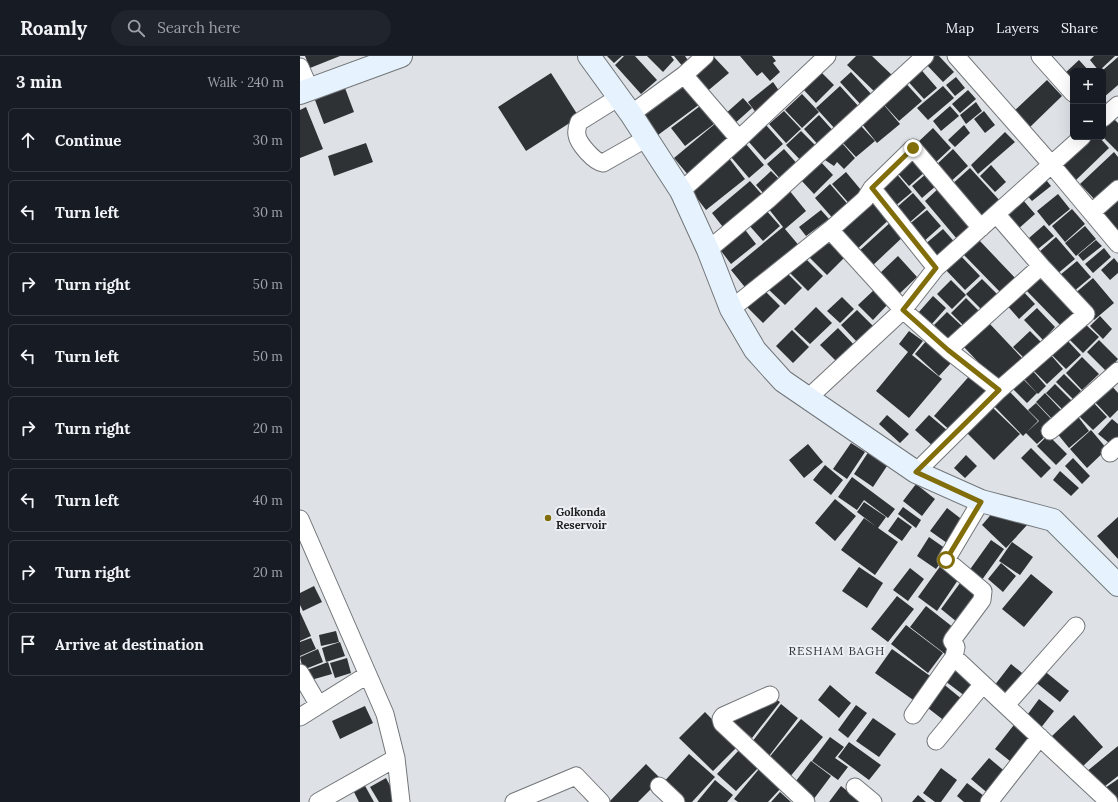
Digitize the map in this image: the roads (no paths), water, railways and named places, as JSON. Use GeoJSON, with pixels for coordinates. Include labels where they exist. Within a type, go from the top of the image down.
{"type":"FeatureCollection","features":[{"type":"Feature","properties":{"kind":"street"},"geometry":{"type":"LineString","coordinates":[[300,67],[305,92],[401,56]]}},
{"type":"Feature","properties":{"kind":"street"},"geometry":{"type":"LineString","coordinates":[[589,56],[625,105],[681,191],[708,250],[731,309],[754,350],[783,381],[807,399],[916,472],[981,502],[1053,520],[1118,585]]}},
{"type":"Feature","properties":{"kind":"street"},"geometry":{"type":"LineString","coordinates":[[647,138],[603,163],[598,163],[593,159],[578,138],[576,128],[579,122],[625,105],[684,75],[705,56]]}},
{"type":"Feature","properties":{"kind":"street"},"geometry":{"type":"LineString","coordinates":[[681,191],[827,56]]}},
{"type":"Feature","properties":{"kind":"street"},"geometry":{"type":"LineString","coordinates":[[708,250],[768,200],[926,56]]}},
{"type":"Feature","properties":{"kind":"street"},"geometry":{"type":"LineString","coordinates":[[956,56],[1051,164],[1118,244]]}},
{"type":"Feature","properties":{"kind":"street"},"geometry":{"type":"LineString","coordinates":[[1040,56],[1070,90]]}},
{"type":"Feature","properties":{"kind":"street"},"geometry":{"type":"LineString","coordinates":[[684,75],[739,139]]}},
{"type":"Feature","properties":{"kind":"street"},"geometry":{"type":"LineString","coordinates":[[1106,115],[1118,105]]}},
{"type":"Feature","properties":{"kind":"street"},"geometry":{"type":"LineString","coordinates":[[807,399],[903,310],[936,268],[1079,140]]}},
{"type":"Feature","properties":{"kind":"street"},"geometry":{"type":"LineString","coordinates":[[731,309],[830,230],[865,199],[872,188],[913,148],[981,228]]}},
{"type":"Feature","properties":{"kind":"street"},"geometry":{"type":"LineString","coordinates":[[872,188],[936,268]]}},
{"type":"Feature","properties":{"kind":"street"},"geometry":{"type":"LineString","coordinates":[[1092,212],[1118,189]]}},
{"type":"Feature","properties":{"kind":"street"},"geometry":{"type":"LineString","coordinates":[[916,472],[999,390],[1086,314],[996,215]]}},
{"type":"Feature","properties":{"kind":"street"},"geometry":{"type":"LineString","coordinates":[[830,230],[903,310],[948,350],[999,390]]}},
{"type":"Feature","properties":{"kind":"street"},"geometry":{"type":"LineString","coordinates":[[948,350],[1041,266]]}},
{"type":"Feature","properties":{"kind":"street"},"geometry":{"type":"LineString","coordinates":[[1050,431],[1118,371]]}},
{"type":"Feature","properties":{"kind":"street"},"geometry":{"type":"LineString","coordinates":[[913,715],[954,657],[956,647],[952,641],[982,600],[983,591],[946,560],[981,502]]}},
{"type":"Feature","properties":{"kind":"street"},"geometry":{"type":"LineString","coordinates":[[301,525],[385,714],[396,758],[400,802]]}},
{"type":"Feature","properties":{"kind":"street"},"geometry":{"type":"LineString","coordinates":[[1006,705],[1076,626]]}},
{"type":"Feature","properties":{"kind":"street"},"geometry":{"type":"LineString","coordinates":[[954,657],[1109,802]]}},
{"type":"Feature","properties":{"kind":"street"},"geometry":{"type":"LineString","coordinates":[[300,673],[318,704]]}},
{"type":"Feature","properties":{"kind":"street"},"geometry":{"type":"LineString","coordinates":[[300,717],[318,704],[367,675]]}},
{"type":"Feature","properties":{"kind":"street"},"geometry":{"type":"LineString","coordinates":[[936,741],[983,684]]}},
{"type":"Feature","properties":{"kind":"street"},"geometry":{"type":"LineString","coordinates":[[770,695],[723,716],[721,719],[722,723],[806,802]]}},
{"type":"Feature","properties":{"kind":"street"},"geometry":{"type":"LineString","coordinates":[[989,802],[1040,737]]}},
{"type":"Feature","properties":{"kind":"street"},"geometry":{"type":"LineString","coordinates":[[318,802],[396,758]]}},
{"type":"Feature","properties":{"kind":"street"},"geometry":{"type":"LineString","coordinates":[[521,801],[576,776],[602,802]]}},
{"type":"Feature","properties":{"kind":"street"},"geometry":{"type":"LineString","coordinates":[[659,786],[676,802]]}},
{"type":"Feature","properties":{"kind":"street"},"geometry":{"type":"LineString","coordinates":[[855,787],[873,802]]}},
{"type":"Feature","properties":{"kind":"place","name":"Golkonda Reservoir"},"geometry":{"type":"Point","coordinates":[548,518]}},
{"type":"Feature","properties":{"kind":"district","name":"RESHAM BAGH"},"geometry":{"type":"Point","coordinates":[837,651]}}]}
